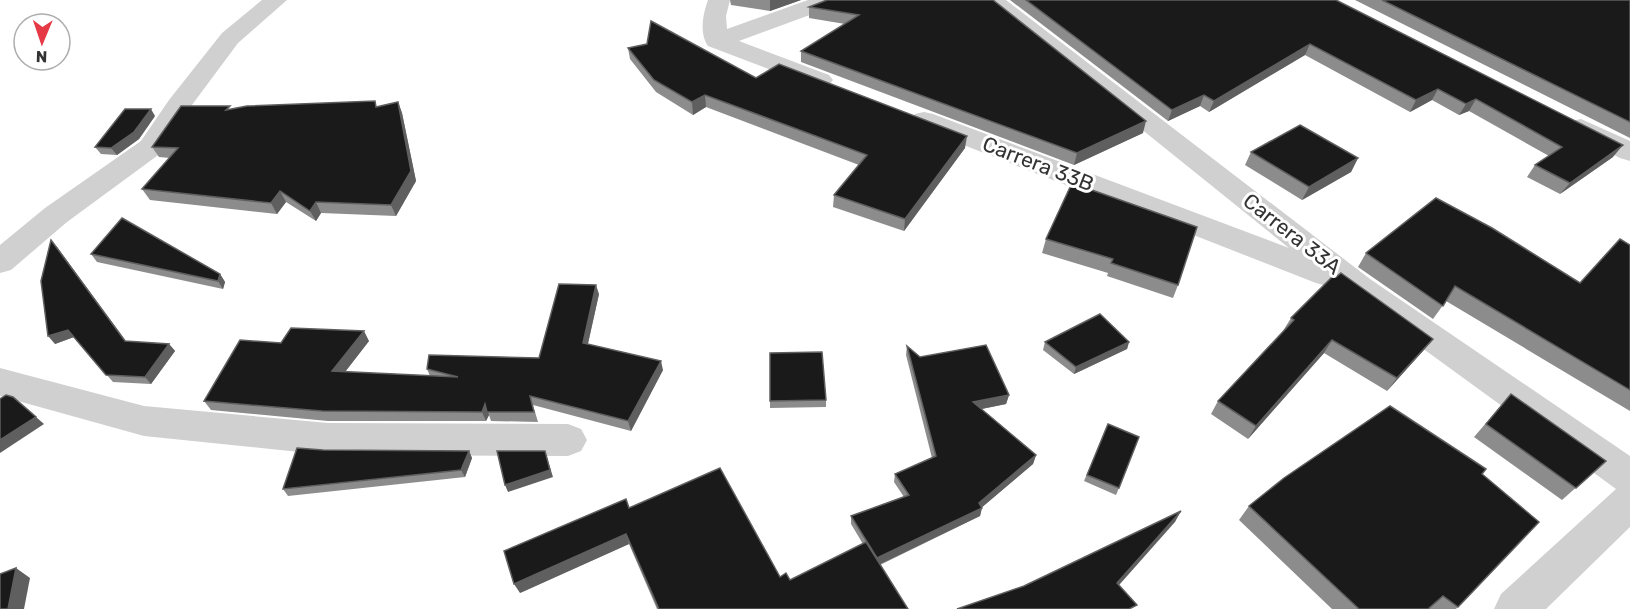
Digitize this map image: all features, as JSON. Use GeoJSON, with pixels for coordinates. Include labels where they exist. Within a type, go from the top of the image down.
{"type":"FeatureCollection","features":[{"type":"Feature","properties":{"kind":"street"},"geometry":{"type":"LineString","coordinates":[[0,262],[56,215],[151,147],[178,106],[230,38],[276,0]]}},
{"type":"Feature","properties":{"kind":"street"},"geometry":{"type":"LineString","coordinates":[[717,41],[714,16],[719,0]]}},
{"type":"Feature","properties":{"kind":"street"},"geometry":{"type":"LineString","coordinates":[[717,41],[829,0]]}},
{"type":"Feature","properties":{"kind":"street","name":"Carrera 33A"},"geometry":{"type":"LineString","coordinates":[[992,0],[1359,287],[1630,477]]}},
{"type":"Feature","properties":{"kind":"street"},"geometry":{"type":"LineString","coordinates":[[717,41],[839,88]]}},
{"type":"Feature","properties":{"kind":"street","name":"Carrera 33B"},"geometry":{"type":"LineString","coordinates":[[894,109],[1359,287]]}},
{"type":"Feature","properties":{"kind":"street"},"geometry":{"type":"LineString","coordinates":[[1556,114],[1630,152]]}},
{"type":"Feature","properties":{"kind":"street"},"geometry":{"type":"LineString","coordinates":[[0,382],[144,421],[328,439],[568,440]]}},
{"type":"Feature","properties":{"kind":"street"},"geometry":{"type":"LineString","coordinates":[[1516,609],[1630,501]]}},
{"type":"Feature","properties":{"kind":"building"},"geometry":{"type":"Polygon","coordinates":[[[827,0],[993,0],[1146,121],[1077,153],[801,51],[859,15],[809,7],[827,0]]]}},
{"type":"Feature","properties":{"kind":"building"},"geometry":{"type":"Polygon","coordinates":[[[1026,0],[1336,0],[1623,145],[1570,183],[1535,165],[1562,147],[1476,99],[1466,104],[1438,89],[1416,100],[1310,44],[1214,101],[1204,95],[1172,110],[1026,0]]]}},
{"type":"Feature","properties":{"kind":"building"},"geometry":{"type":"Polygon","coordinates":[[[1382,0],[1630,0],[1630,122],[1382,0]]]}},
{"type":"Feature","properties":{"kind":"building"},"geometry":{"type":"Polygon","coordinates":[[[651,21],[756,78],[779,64],[967,136],[905,219],[834,195],[867,155],[705,95],[692,102],[654,80],[628,48],[647,44],[651,21]]]}},
{"type":"Feature","properties":{"kind":"building"},"geometry":{"type":"Polygon","coordinates":[[[375,101],[376,107],[398,102],[411,171],[391,205],[316,202],[310,211],[280,191],[271,203],[142,189],[178,148],[152,147],[181,106],[230,106],[226,110],[247,106],[375,101]]]}},
{"type":"Feature","properties":{"kind":"building"},"geometry":{"type":"Polygon","coordinates":[[[125,109],[151,109],[134,132],[111,148],[95,147],[125,109]]]}},
{"type":"Feature","properties":{"kind":"building"},"geometry":{"type":"Polygon","coordinates":[[[1300,125],[1358,158],[1309,187],[1251,152],[1300,125]]]}},
{"type":"Feature","properties":{"kind":"building"},"geometry":{"type":"Polygon","coordinates":[[[1072,183],[1197,227],[1178,285],[1111,263],[1113,259],[1046,239],[1072,183]]]}},
{"type":"Feature","properties":{"kind":"building"},"geometry":{"type":"Polygon","coordinates":[[[1436,198],[1492,228],[1580,283],[1620,239],[1630,245],[1630,390],[1455,286],[1443,306],[1366,253],[1436,198]]]}},
{"type":"Feature","properties":{"kind":"building"},"geometry":{"type":"Polygon","coordinates":[[[122,218],[220,274],[218,281],[91,254],[122,218]]]}},
{"type":"Feature","properties":{"kind":"building"},"geometry":{"type":"Polygon","coordinates":[[[51,240],[125,341],[169,344],[145,377],[106,375],[68,330],[48,336],[41,281],[51,240]]]}},
{"type":"Feature","properties":{"kind":"building"},"geometry":{"type":"Polygon","coordinates":[[[1341,273],[1433,339],[1397,378],[1332,340],[1256,426],[1218,401],[1294,320],[1291,318],[1334,275],[1336,277],[1341,273]]]}},
{"type":"Feature","properties":{"kind":"building"},"geometry":{"type":"Polygon","coordinates":[[[559,284],[596,285],[583,343],[661,361],[628,421],[530,396],[534,412],[487,412],[485,404],[482,412],[322,411],[204,401],[240,340],[281,343],[291,328],[364,331],[332,371],[458,377],[427,369],[429,355],[539,358],[559,284]]]}},
{"type":"Feature","properties":{"kind":"building"},"geometry":{"type":"Polygon","coordinates":[[[1100,314],[1129,342],[1076,367],[1045,342],[1100,314]]]}},
{"type":"Feature","properties":{"kind":"building"},"geometry":{"type":"Polygon","coordinates":[[[986,345],[1009,395],[973,402],[1036,455],[979,503],[982,508],[877,558],[851,516],[909,495],[895,474],[936,456],[907,346],[920,357],[986,345]]]}},
{"type":"Feature","properties":{"kind":"building"},"geometry":{"type":"Polygon","coordinates":[[[822,352],[826,400],[770,401],[770,353],[822,352]]]}},
{"type":"Feature","properties":{"kind":"building"},"geometry":{"type":"Polygon","coordinates":[[[1511,394],[1606,461],[1576,488],[1486,424],[1511,394]]]}},
{"type":"Feature","properties":{"kind":"building"},"geometry":{"type":"Polygon","coordinates":[[[6,395],[13,397],[36,417],[0,440],[0,399],[6,395]]]}},
{"type":"Feature","properties":{"kind":"building"},"geometry":{"type":"Polygon","coordinates":[[[1390,406],[1486,469],[1482,474],[1539,522],[1458,607],[1443,596],[1428,609],[1359,609],[1249,506],[1284,478],[1390,406]]]}},
{"type":"Feature","properties":{"kind":"building"},"geometry":{"type":"Polygon","coordinates":[[[1108,424],[1139,437],[1119,488],[1087,475],[1108,424]]]}},
{"type":"Feature","properties":{"kind":"building"},"geometry":{"type":"Polygon","coordinates":[[[297,448],[469,451],[461,470],[283,489],[297,448]]]}},
{"type":"Feature","properties":{"kind":"building"},"geometry":{"type":"Polygon","coordinates":[[[497,451],[545,451],[550,470],[505,485],[497,451]]]}},
{"type":"Feature","properties":{"kind":"building"},"geometry":{"type":"Polygon","coordinates":[[[720,468],[780,577],[786,573],[790,580],[866,542],[908,609],[659,609],[626,534],[514,584],[504,551],[626,499],[629,508],[720,468]]]}},
{"type":"Feature","properties":{"kind":"building"},"geometry":{"type":"Polygon","coordinates":[[[1181,511],[1117,583],[1137,605],[1129,609],[957,609],[1024,586],[1181,511]]]}},
{"type":"Feature","properties":{"kind":"building"},"geometry":{"type":"Polygon","coordinates":[[[16,568],[8,609],[0,609],[0,574],[16,568]]]}}]}
